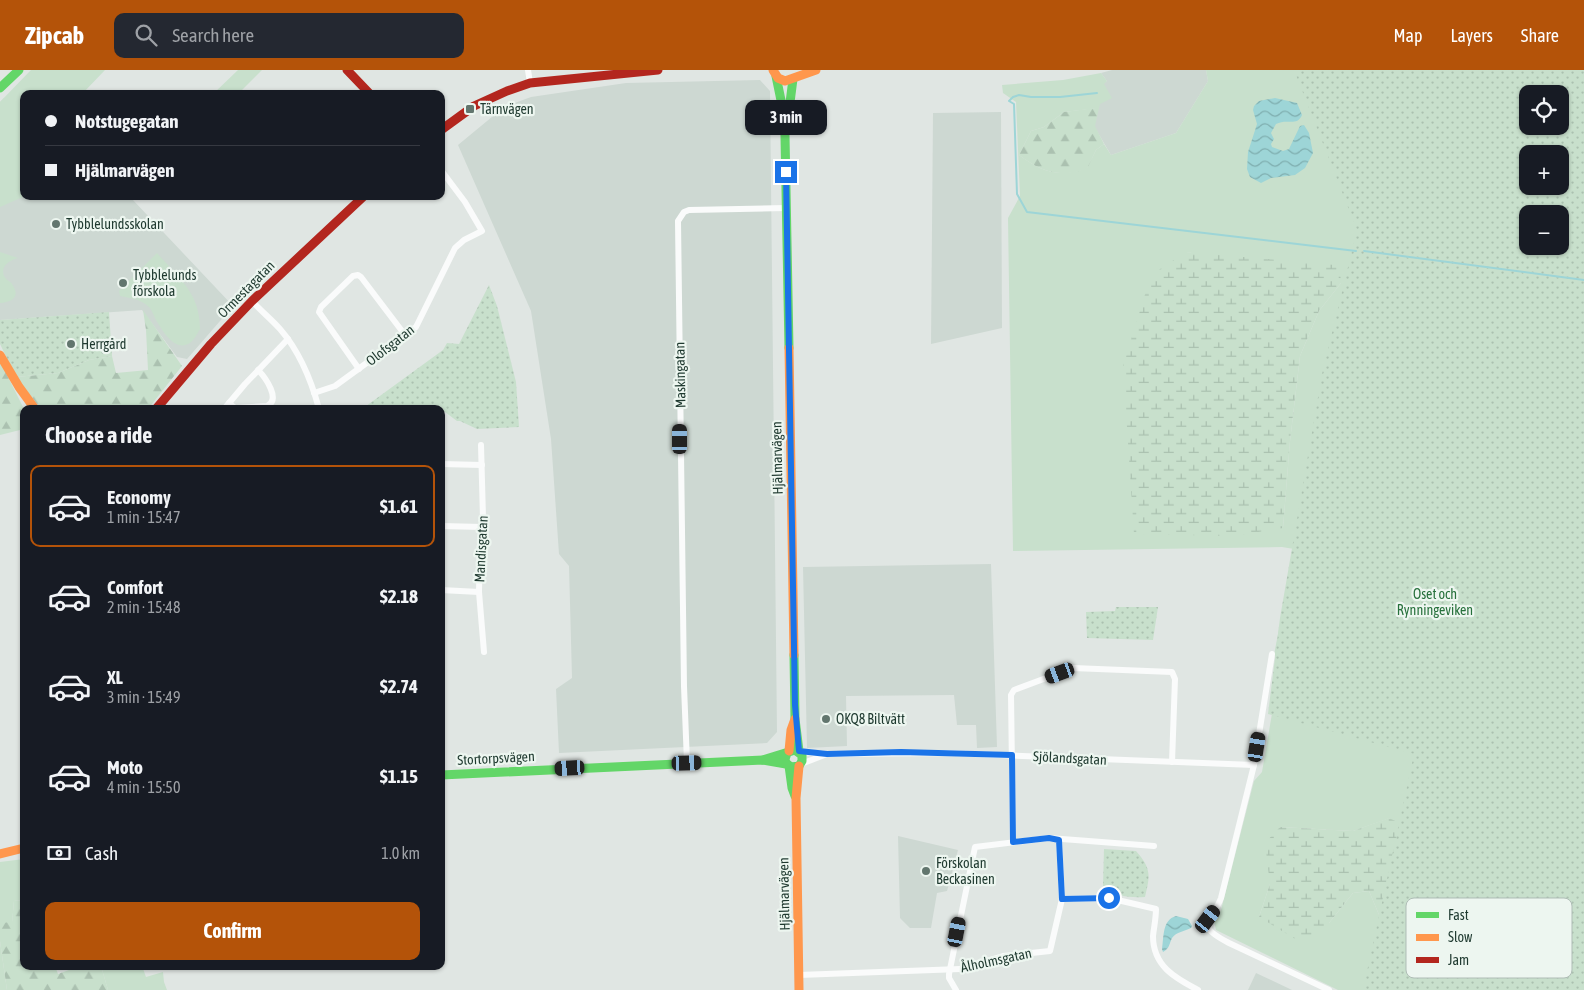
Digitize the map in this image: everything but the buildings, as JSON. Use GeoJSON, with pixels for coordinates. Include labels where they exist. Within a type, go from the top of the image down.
{"type":"FeatureCollection","features":[{"type":"Feature","properties":{"kind":"main road"},"geometry":{"type":"LineString","coordinates":[[0,88],[19,70]]}},
{"type":"Feature","properties":{"kind":"main road"},"geometry":{"type":"LineString","coordinates":[[347,70],[366,90]]}},
{"type":"Feature","properties":{"kind":"main road"},"geometry":{"type":"LineString","coordinates":[[445,127],[474,106],[530,83],[658,70]]}},
{"type":"Feature","properties":{"kind":"main road"},"geometry":{"type":"LineString","coordinates":[[773,72],[785,81],[797,75],[816,70]]}},
{"type":"Feature","properties":{"kind":"main road","name":"Hjälmarvägen"},"geometry":{"type":"LineString","coordinates":[[773,72],[783,106],[785,136],[795,719],[800,752]]}},
{"type":"Feature","properties":{"kind":"main road","name":"Hjälmarvägen"},"geometry":{"type":"LineString","coordinates":[[785,136],[797,75]]}},
{"type":"Feature","properties":{"kind":"main road","name":"Ormestagatan"},"geometry":{"type":"LineString","coordinates":[[159,405],[211,344],[252,301],[360,200]]}},
{"type":"Feature","properties":{"kind":"main road"},"geometry":{"type":"LineString","coordinates":[[0,355],[31,405]]}},
{"type":"Feature","properties":{"kind":"main road","name":"Hjälmarvägen"},"geometry":{"type":"LineString","coordinates":[[788,752],[791,730],[795,719]]}},
{"type":"Feature","properties":{"kind":"main road"},"geometry":{"type":"LineString","coordinates":[[795,750],[800,752],[803,758],[800,765],[794,768],[788,765],[784,759],[788,752],[795,750]]}},
{"type":"Feature","properties":{"kind":"main road","name":"Stortorpsvägen"},"geometry":{"type":"LineString","coordinates":[[763,760],[788,752]]}},
{"type":"Feature","properties":{"kind":"main road","name":"Stortorpsvägen"},"geometry":{"type":"LineString","coordinates":[[445,775],[763,760],[788,765]]}},
{"type":"Feature","properties":{"kind":"main road","name":"Hjälmarvägen"},"geometry":{"type":"LineString","coordinates":[[788,765],[792,788],[796,798]]}},
{"type":"Feature","properties":{"kind":"main road","name":"Hjälmarvägen"},"geometry":{"type":"LineString","coordinates":[[799,990],[796,798],[800,765]]}},
{"type":"Feature","properties":{"kind":"main road"},"geometry":{"type":"LineString","coordinates":[[0,854],[20,849]]}},
{"type":"Feature","properties":{"kind":"street"},"geometry":{"type":"LineString","coordinates":[[528,70],[530,83]]}},
{"type":"Feature","properties":{"kind":"street","name":"Olofsgatan"},"geometry":{"type":"LineString","coordinates":[[314,393],[332,388],[417,325],[455,248],[464,240],[482,231],[445,176]]}},
{"type":"Feature","properties":{"kind":"street","name":"Maskingatan"},"geometry":{"type":"LineString","coordinates":[[687,763],[684,686],[678,221],[684,212],[696,209],[786,208]]}},
{"type":"Feature","properties":{"kind":"street"},"geometry":{"type":"LineString","coordinates":[[359,369],[319,312],[321,307],[353,276],[361,276],[404,335]]}},
{"type":"Feature","properties":{"kind":"street"},"geometry":{"type":"LineString","coordinates":[[252,301],[288,339],[307,370],[317,405]]}},
{"type":"Feature","properties":{"kind":"street"},"geometry":{"type":"LineString","coordinates":[[232,405],[229,403],[288,339]]}},
{"type":"Feature","properties":{"kind":"street"},"geometry":{"type":"LineString","coordinates":[[258,370],[264,376],[273,396],[272,404],[270,405]]}},
{"type":"Feature","properties":{"kind":"street","name":"Mandisgatan"},"geometry":{"type":"LineString","coordinates":[[481,445],[482,527],[478,592],[484,652]]}},
{"type":"Feature","properties":{"kind":"street"},"geometry":{"type":"LineString","coordinates":[[445,464],[482,465]]}},
{"type":"Feature","properties":{"kind":"street"},"geometry":{"type":"LineString","coordinates":[[445,526],[482,527]]}},
{"type":"Feature","properties":{"kind":"street"},"geometry":{"type":"LineString","coordinates":[[445,590],[478,592]]}},
{"type":"Feature","properties":{"kind":"street"},"geometry":{"type":"LineString","coordinates":[[1272,654],[1254,765],[1224,888],[1218,905],[1208,919],[1208,928],[1214,935],[1329,990]]}},
{"type":"Feature","properties":{"kind":"street"},"geometry":{"type":"LineString","coordinates":[[1013,842],[1011,695],[1014,690],[1073,668],[1172,672],[1175,679],[1172,762]]}},
{"type":"Feature","properties":{"kind":"street","name":"Sjölandsgatan"},"geometry":{"type":"LineString","coordinates":[[800,752],[827,754],[901,752],[1012,755],[1254,765]]}},
{"type":"Feature","properties":{"kind":"street","name":"Sjölandsgatan"},"geometry":{"type":"LineString","coordinates":[[800,765],[827,754]]}},
{"type":"Feature","properties":{"kind":"street"},"geometry":{"type":"LineString","coordinates":[[956,990],[949,978],[950,970],[974,847],[1049,838],[1154,846]]}},
{"type":"Feature","properties":{"kind":"street","name":"Ålholmsgatan"},"geometry":{"type":"LineString","coordinates":[[799,975],[950,970],[1014,954],[1050,951],[1062,899],[1059,840]]}},
{"type":"Feature","properties":{"kind":"street"},"geometry":{"type":"LineString","coordinates":[[1062,899],[1109,898],[1156,909],[1154,941],[1158,960],[1172,976],[1198,990]]}},
{"type":"Feature","properties":{"kind":"shaded area"},"geometry":{"type":"Polygon","coordinates":[[[1112,70],[1206,70],[1208,81],[1176,133],[1111,155],[1094,126],[1104,83],[1107,81],[1101,73],[1112,70]]]}},
{"type":"Feature","properties":{"kind":"shaded area"},"geometry":{"type":"Polygon","coordinates":[[[760,80],[770,91],[777,732],[767,743],[559,753],[556,689],[572,678],[569,566],[559,554],[551,439],[531,311],[458,145],[504,107],[531,97],[626,83],[760,80]]]}},
{"type":"Feature","properties":{"kind":"shaded area","name":"Tybblelundsskolan"},"geometry":{"type":"Polygon","coordinates":[[[20,95],[20,200],[133,200],[233,306],[187,359],[177,357],[142,310],[0,320],[0,102],[4,98],[20,95]]]}},
{"type":"Feature","properties":{"kind":"shaded area"},"geometry":{"type":"Polygon","coordinates":[[[1001,112],[1002,328],[931,344],[933,113],[1001,112]]]}},
{"type":"Feature","properties":{"kind":"shaded area"},"geometry":{"type":"Polygon","coordinates":[[[991,564],[997,747],[977,748],[976,725],[957,725],[954,695],[846,696],[847,746],[807,748],[803,567],[991,564]]]}},
{"type":"Feature","properties":{"kind":"shaded area","name":"Förskolan Beckasinen"},"geometry":{"type":"Polygon","coordinates":[[[898,836],[958,850],[947,891],[937,893],[931,928],[910,928],[900,918],[898,836]]]}},
{"type":"Feature","properties":{"kind":"shaded area"},"geometry":{"type":"Polygon","coordinates":[[[1256,973],[1292,990],[1248,990],[1256,973]]]}},
{"type":"Feature","properties":{"kind":"green space"},"geometry":{"type":"Polygon","coordinates":[[[31,70],[105,70],[86,90],[20,90],[20,198],[0,207],[0,102],[31,70]]]}},
{"type":"Feature","properties":{"kind":"green space"},"geometry":{"type":"Polygon","coordinates":[[[238,70],[262,70],[242,90],[217,90],[238,70]]]}},
{"type":"Feature","properties":{"kind":"green space"},"geometry":{"type":"Polygon","coordinates":[[[1206,70],[1319,70],[1375,230],[1403,677],[1524,898],[1406,898],[1406,978],[1567,978],[1574,990],[1338,990],[1216,930],[1214,921],[1221,910],[1254,781],[1262,772],[1281,661],[1274,655],[1294,549],[1282,547],[1013,551],[1008,218],[1020,196],[1016,102],[1003,93],[1002,85],[1063,80],[1101,73],[1107,81],[1104,84],[1112,98],[1100,104],[1099,108],[1064,112],[1044,127],[1031,131],[1019,155],[1035,166],[1051,172],[1068,173],[1087,168],[1096,150],[1104,144],[1111,155],[1176,133],[1208,81],[1206,70]],[[1187,252],[1283,528],[1290,441],[1300,356],[1319,311],[1341,283],[1187,252]],[[1390,818],[1353,831],[1280,827],[1270,884],[1259,917],[1329,923],[1353,893],[1369,891],[1385,929],[1390,818]]]}},
{"type":"Feature","properties":{"kind":"green space","name":"Oset och Rynningeviken"},"geometry":{"type":"Polygon","coordinates":[[[1294,70],[1584,70],[1584,990],[1363,990],[1414,754],[1268,714],[1280,618],[1322,374],[1357,230],[1294,70]]]}},
{"type":"Feature","properties":{"kind":"green space"},"geometry":{"type":"Polygon","coordinates":[[[1099,108],[1095,126],[1104,144],[1096,150],[1087,169],[1068,173],[1051,172],[1035,166],[1019,155],[1031,131],[1044,127],[1064,112],[1099,108]]]}},
{"type":"Feature","properties":{"kind":"green space"},"geometry":{"type":"Polygon","coordinates":[[[0,252],[18,258],[6,264],[3,269],[5,277],[15,289],[14,298],[0,303],[0,252]]]}},
{"type":"Feature","properties":{"kind":"green space"},"geometry":{"type":"Polygon","coordinates":[[[1186,252],[1335,265],[1340,272],[1341,283],[1319,311],[1300,356],[1290,441],[1283,528],[1234,536],[1134,534],[1123,366],[1151,275],[1186,252]]]}},
{"type":"Feature","properties":{"kind":"green space"},"geometry":{"type":"Polygon","coordinates":[[[157,253],[187,287],[196,305],[200,329],[188,344],[178,345],[173,342],[165,334],[146,304],[135,299],[120,296],[119,291],[157,253]]]}},
{"type":"Feature","properties":{"kind":"green space"},"geometry":{"type":"Polygon","coordinates":[[[489,285],[497,306],[516,382],[519,427],[477,429],[457,421],[445,412],[445,405],[367,405],[443,350],[447,343],[459,344],[489,285]]]}},
{"type":"Feature","properties":{"kind":"green space"},"geometry":{"type":"Polygon","coordinates":[[[143,310],[182,366],[151,405],[38,405],[16,377],[58,373],[89,360],[112,356],[116,373],[148,370],[143,310]]]}},
{"type":"Feature","properties":{"kind":"green space"},"geometry":{"type":"Polygon","coordinates":[[[109,312],[112,356],[89,360],[58,373],[16,377],[0,344],[0,320],[109,312]]]}},
{"type":"Feature","properties":{"kind":"green space"},"geometry":{"type":"Polygon","coordinates":[[[0,361],[22,405],[20,405],[20,430],[0,435],[0,361]]]}},
{"type":"Feature","properties":{"kind":"green space"},"geometry":{"type":"Polygon","coordinates":[[[1116,607],[1158,607],[1153,640],[1087,638],[1086,612],[1115,611],[1116,607]]]}},
{"type":"Feature","properties":{"kind":"green space"},"geometry":{"type":"Polygon","coordinates":[[[1389,818],[1429,837],[1385,929],[1369,891],[1353,893],[1329,923],[1302,943],[1259,917],[1270,884],[1265,843],[1280,827],[1353,831],[1389,818]]]}},
{"type":"Feature","properties":{"kind":"green space"},"geometry":{"type":"Polygon","coordinates":[[[1104,849],[1136,851],[1145,863],[1149,878],[1145,897],[1122,896],[1103,886],[1104,849]]]}},
{"type":"Feature","properties":{"kind":"green space"},"geometry":{"type":"Polygon","coordinates":[[[20,860],[20,900],[14,901],[12,923],[0,923],[0,862],[20,860]]]}},
{"type":"Feature","properties":{"kind":"green space"},"geometry":{"type":"Polygon","coordinates":[[[20,900],[20,970],[56,970],[58,974],[69,970],[102,970],[108,990],[7,990],[0,941],[0,923],[12,922],[14,901],[20,900]]]}},
{"type":"Feature","properties":{"kind":"green space"},"geometry":{"type":"Polygon","coordinates":[[[0,941],[7,990],[0,990],[0,941]]]}},
{"type":"Feature","properties":{"kind":"green space"},"geometry":{"type":"Polygon","coordinates":[[[102,970],[143,970],[146,977],[163,972],[167,990],[108,990],[102,970]]]}},
{"type":"Feature","properties":{"kind":"water"},"geometry":{"type":"Polygon","coordinates":[[[1275,98],[1297,103],[1302,115],[1297,121],[1276,124],[1271,133],[1274,139],[1271,144],[1272,147],[1283,151],[1289,149],[1300,126],[1304,125],[1309,133],[1313,153],[1305,168],[1295,175],[1271,178],[1261,183],[1250,177],[1247,169],[1248,152],[1257,124],[1253,110],[1259,101],[1275,98]]]}},
{"type":"Feature","properties":{"kind":"water"},"geometry":{"type":"Polygon","coordinates":[[[1176,916],[1188,919],[1192,926],[1174,936],[1163,952],[1166,925],[1171,918],[1176,916]]]}},
{"type":"Feature","properties":{"kind":"waterway"},"geometry":{"type":"LineString","coordinates":[[1097,93],[1060,97],[1019,95],[1009,101],[1014,104],[1017,194],[1027,212],[1356,251]]}},
{"type":"Feature","properties":{"kind":"waterway"},"geometry":{"type":"LineString","coordinates":[[1364,251],[1584,280]]}},
{"type":"Feature","properties":{"kind":"traffic: fast"},"geometry":{"type":"LineString","coordinates":[[0,88],[19,70]]}},
{"type":"Feature","properties":{"kind":"traffic: fast"},"geometry":{"type":"LineString","coordinates":[[776,76],[783,110],[785,136],[789,348]]}},
{"type":"Feature","properties":{"kind":"traffic: fast"},"geometry":{"type":"LineString","coordinates":[[788,118],[793,79]]}},
{"type":"Feature","properties":{"kind":"traffic: fast"},"geometry":{"type":"LineString","coordinates":[[794,655],[795,719],[799,751]]}},
{"type":"Feature","properties":{"kind":"traffic: fast"},"geometry":{"type":"LineString","coordinates":[[763,760],[795,750],[802,755],[802,761],[799,766],[791,767],[786,763],[787,753]]}},
{"type":"Feature","properties":{"kind":"traffic: fast"},"geometry":{"type":"LineString","coordinates":[[445,775],[763,760],[786,764]]}},
{"type":"Feature","properties":{"kind":"traffic: fast"},"geometry":{"type":"LineString","coordinates":[[789,766],[795,796]]}},
{"type":"Feature","properties":{"kind":"traffic: slow"},"geometry":{"type":"LineString","coordinates":[[773,70],[778,78],[785,81],[816,70]]}},
{"type":"Feature","properties":{"kind":"traffic: slow"},"geometry":{"type":"LineString","coordinates":[[789,348],[794,655]]}},
{"type":"Feature","properties":{"kind":"traffic: slow"},"geometry":{"type":"LineString","coordinates":[[0,355],[32,405]]}},
{"type":"Feature","properties":{"kind":"traffic: slow"},"geometry":{"type":"LineString","coordinates":[[789,751],[791,730],[795,719]]}},
{"type":"Feature","properties":{"kind":"traffic: slow"},"geometry":{"type":"LineString","coordinates":[[799,766],[796,798],[799,990]]}},
{"type":"Feature","properties":{"kind":"traffic: slow"},"geometry":{"type":"LineString","coordinates":[[0,854],[20,849]]}},
{"type":"Feature","properties":{"kind":"traffic: jam"},"geometry":{"type":"LineString","coordinates":[[347,70],[366,90]]}},
{"type":"Feature","properties":{"kind":"traffic: jam"},"geometry":{"type":"LineString","coordinates":[[445,127],[474,106],[530,83],[658,70]]}},
{"type":"Feature","properties":{"kind":"traffic: jam"},"geometry":{"type":"LineString","coordinates":[[159,405],[211,344],[252,301],[360,200]]}},
{"type":"Feature","properties":{"kind":"place","name":"Tärnvägen"},"geometry":{"type":"Point","coordinates":[470,109]}},
{"type":"Feature","properties":{"kind":"place","name":"Tybblelundsskolan"},"geometry":{"type":"Point","coordinates":[56,224]}},
{"type":"Feature","properties":{"kind":"place","name":"Tybblelunds förskola"},"geometry":{"type":"Point","coordinates":[123,283]}},
{"type":"Feature","properties":{"kind":"place","name":"Herrgård"},"geometry":{"type":"Point","coordinates":[71,344]}},
{"type":"Feature","properties":{"kind":"place","name":"OKQ8 Biltvätt"},"geometry":{"type":"Point","coordinates":[826,719]}},
{"type":"Feature","properties":{"kind":"place","name":"Förskolan Beckasinen"},"geometry":{"type":"Point","coordinates":[926,871]}},
{"type":"Feature","properties":{"kind":"route"},"geometry":{"type":"LineString","coordinates":[[786,172],[795,719],[799,751],[827,754],[901,752],[1012,755],[1013,842],[1049,838],[1059,840],[1062,899],[1109,898]]}}]}
